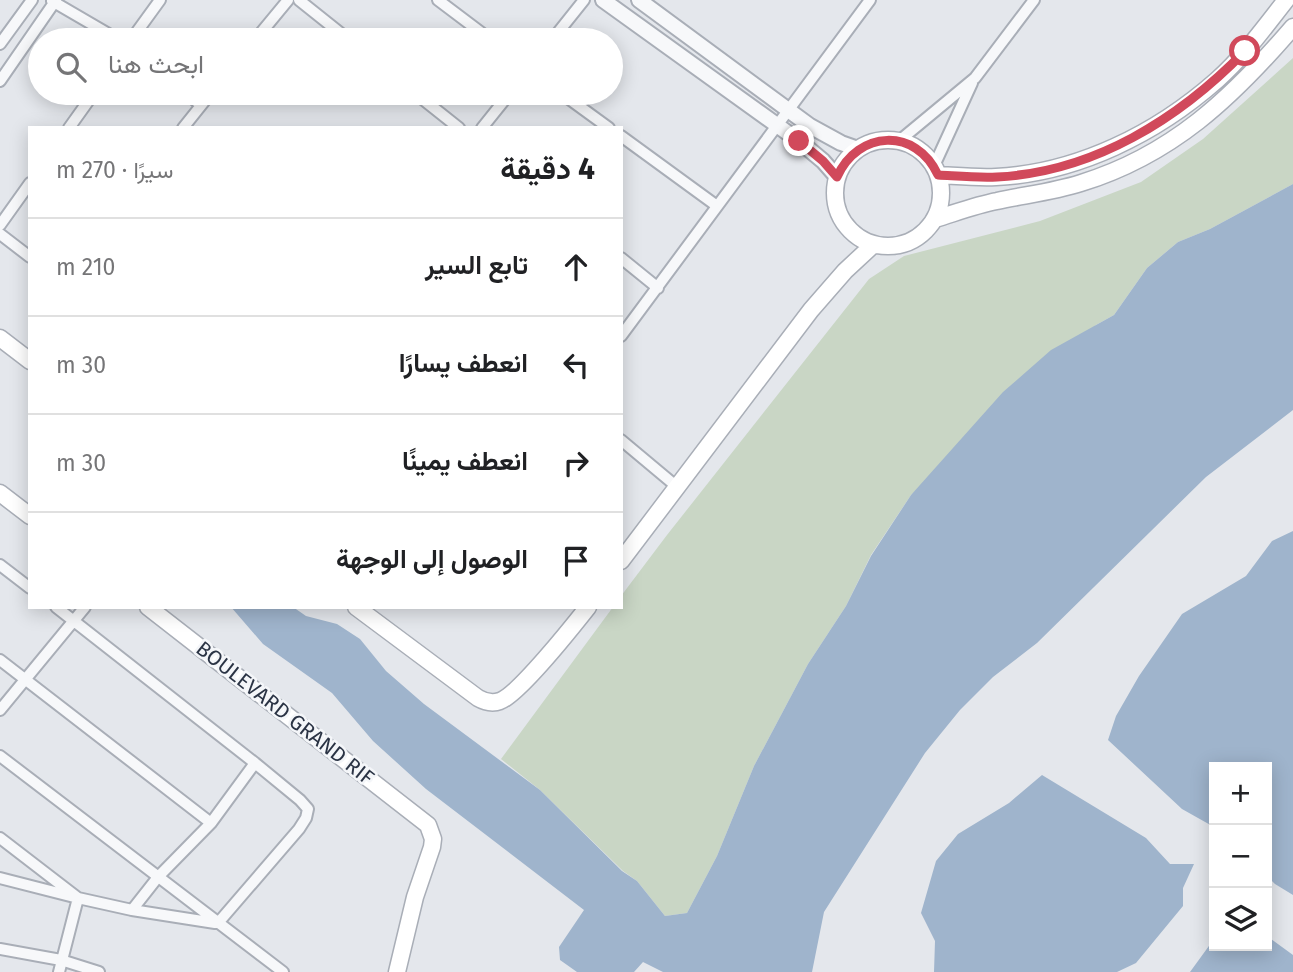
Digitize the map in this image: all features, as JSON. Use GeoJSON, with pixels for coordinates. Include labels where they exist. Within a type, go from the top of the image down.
{"type":"FeatureCollection","features":[{"type":"Feature","properties":{"kind":"main road"},"geometry":{"type":"LineString","coordinates":[[936,171],[995,177],[1019,175],[1087,158],[1121,144],[1189,103],[1218,79],[1245,51],[1286,0]]}},
{"type":"Feature","properties":{"kind":"main road"},"geometry":{"type":"LineString","coordinates":[[935,219],[995,201],[1078,184],[1132,164],[1178,138],[1208,115],[1248,78],[1293,27]]}},
{"type":"Feature","properties":{"kind":"main road"},"geometry":{"type":"LineString","coordinates":[[878,141],[899,141],[919,150],[936,171],[941,190],[935,219],[927,230],[904,244],[873,244],[855,235],[840,217],[836,204],[837,177],[842,166],[858,149],[878,141]]}},
{"type":"Feature","properties":{"kind":"main road"},"geometry":{"type":"LineString","coordinates":[[623,558],[822,296],[873,244]]}},
{"type":"Feature","properties":{"kind":"main road"},"geometry":{"type":"LineString","coordinates":[[0,338],[28,359]]}},
{"type":"Feature","properties":{"kind":"main road"},"geometry":{"type":"LineString","coordinates":[[0,493],[28,514]]}},
{"type":"Feature","properties":{"kind":"main road","name":"BOULEVARD GRAND RIF"},"geometry":{"type":"LineString","coordinates":[[151,609],[428,825],[433,839],[408,922],[397,972]]}},
{"type":"Feature","properties":{"kind":"main road"},"geometry":{"type":"LineString","coordinates":[[359,609],[484,701],[498,702],[547,656],[586,609]]}},
{"type":"Feature","properties":{"kind":"street"},"geometry":{"type":"LineString","coordinates":[[0,44],[32,0]]}},
{"type":"Feature","properties":{"kind":"street"},"geometry":{"type":"LineString","coordinates":[[140,28],[160,0]]}},
{"type":"Feature","properties":{"kind":"street"},"geometry":{"type":"LineString","coordinates":[[265,28],[288,0]]}},
{"type":"Feature","properties":{"kind":"street"},"geometry":{"type":"LineString","coordinates":[[299,0],[334,28]]}},
{"type":"Feature","properties":{"kind":"street"},"geometry":{"type":"LineString","coordinates":[[438,0],[475,28]]}},
{"type":"Feature","properties":{"kind":"street"},"geometry":{"type":"LineString","coordinates":[[562,28],[584,0]]}},
{"type":"Feature","properties":{"kind":"street"},"geometry":{"type":"LineString","coordinates":[[603,0],[777,125],[823,161],[837,177]]}},
{"type":"Feature","properties":{"kind":"street"},"geometry":{"type":"LineString","coordinates":[[639,0],[824,135],[858,149]]}},
{"type":"Feature","properties":{"kind":"street"},"geometry":{"type":"LineString","coordinates":[[623,333],[870,0]]}},
{"type":"Feature","properties":{"kind":"street"},"geometry":{"type":"LineString","coordinates":[[36,28],[54,1],[99,28]]}},
{"type":"Feature","properties":{"kind":"street"},"geometry":{"type":"LineString","coordinates":[[936,171],[975,78],[1029,2]]}},
{"type":"Feature","properties":{"kind":"street"},"geometry":{"type":"LineString","coordinates":[[0,81],[28,40]]}},
{"type":"Feature","properties":{"kind":"street"},"geometry":{"type":"LineString","coordinates":[[899,141],[975,78]]}},
{"type":"Feature","properties":{"kind":"street"},"geometry":{"type":"LineString","coordinates":[[70,126],[85,105]]}},
{"type":"Feature","properties":{"kind":"street"},"geometry":{"type":"LineString","coordinates":[[185,126],[201,105]]}},
{"type":"Feature","properties":{"kind":"street"},"geometry":{"type":"LineString","coordinates":[[430,105],[457,126]]}},
{"type":"Feature","properties":{"kind":"street"},"geometry":{"type":"LineString","coordinates":[[484,126],[500,105]]}},
{"type":"Feature","properties":{"kind":"street"},"geometry":{"type":"LineString","coordinates":[[578,105],[607,126]]}},
{"type":"Feature","properties":{"kind":"street"},"geometry":{"type":"LineString","coordinates":[[623,137],[717,206]]}},
{"type":"Feature","properties":{"kind":"street"},"geometry":{"type":"LineString","coordinates":[[0,225],[28,186]]}},
{"type":"Feature","properties":{"kind":"street"},"geometry":{"type":"LineString","coordinates":[[0,234],[28,255]]}},
{"type":"Feature","properties":{"kind":"street"},"geometry":{"type":"LineString","coordinates":[[623,260],[657,288]]}},
{"type":"Feature","properties":{"kind":"street"},"geometry":{"type":"LineString","coordinates":[[623,442],[676,486]]}},
{"type":"Feature","properties":{"kind":"street"},"geometry":{"type":"LineString","coordinates":[[0,565],[28,586]]}},
{"type":"Feature","properties":{"kind":"street"},"geometry":{"type":"LineString","coordinates":[[59,609],[255,763],[300,800],[308,813],[294,836],[218,923]]}},
{"type":"Feature","properties":{"kind":"street"},"geometry":{"type":"LineString","coordinates":[[0,709],[83,609]]}},
{"type":"Feature","properties":{"kind":"street"},"geometry":{"type":"LineString","coordinates":[[0,660],[211,823]]}},
{"type":"Feature","properties":{"kind":"street"},"geometry":{"type":"LineString","coordinates":[[0,756],[283,972]]}},
{"type":"Feature","properties":{"kind":"street"},"geometry":{"type":"LineString","coordinates":[[132,910],[158,877],[211,823],[255,763]]}},
{"type":"Feature","properties":{"kind":"street"},"geometry":{"type":"LineString","coordinates":[[0,838],[78,898]]}},
{"type":"Feature","properties":{"kind":"street"},"geometry":{"type":"LineString","coordinates":[[0,878],[132,910],[218,923]]}},
{"type":"Feature","properties":{"kind":"street"},"geometry":{"type":"LineString","coordinates":[[60,966],[78,898]]}},
{"type":"Feature","properties":{"kind":"street"},"geometry":{"type":"LineString","coordinates":[[0,949],[60,966],[99,972]]}},
{"type":"Feature","properties":{"kind":"green space"},"geometry":{"type":"Polygon","coordinates":[[[1293,58],[1293,184],[1210,229],[1178,242],[1147,268],[1114,315],[1096,325],[911,495],[871,555],[846,606],[808,664],[754,766],[717,856],[687,913],[665,916],[637,881],[623,871],[540,790],[501,759],[612,609],[623,609],[623,593],[869,279],[904,256],[1040,221],[1141,182],[1203,139],[1293,58]]]}},
{"type":"Feature","properties":{"kind":"water"},"geometry":{"type":"Polygon","coordinates":[[[1293,184],[1293,410],[1206,477],[1037,643],[993,677],[960,710],[925,753],[824,912],[812,972],[663,972],[643,962],[634,972],[577,972],[560,960],[559,947],[584,910],[426,789],[373,741],[332,693],[263,644],[233,609],[296,609],[306,616],[337,624],[360,639],[386,671],[424,704],[540,790],[622,871],[637,881],[665,916],[687,913],[717,856],[754,766],[808,664],[846,606],[871,556],[911,495],[1003,392],[1051,350],[1114,315],[1147,268],[1178,242],[1210,229],[1293,184]]]}},
{"type":"Feature","properties":{"kind":"water"},"geometry":{"type":"Polygon","coordinates":[[[1293,531],[1293,895],[1272,881],[1272,762],[1209,762],[1209,824],[1182,809],[1108,740],[1116,716],[1139,676],[1182,614],[1246,576],[1272,541],[1293,531]]]}},
{"type":"Feature","properties":{"kind":"water"},"geometry":{"type":"Polygon","coordinates":[[[1042,775],[1146,838],[1170,864],[1194,864],[1183,888],[1183,906],[1136,963],[1117,972],[934,972],[935,941],[921,913],[936,861],[958,834],[1009,803],[1042,775]]]}},
{"type":"Feature","properties":{"kind":"water"},"geometry":{"type":"Polygon","coordinates":[[[1272,940],[1293,955],[1293,972],[1190,972],[1209,946],[1209,951],[1272,951],[1272,940]]]}},
{"type":"Feature","properties":{"kind":"route"},"geometry":{"type":"LineString","coordinates":[[799,141],[837,177],[849,156],[858,149],[885,140],[899,141],[919,150],[934,166],[938,175],[995,177],[1049,169],[1087,158],[1156,125],[1218,79],[1245,51]]}}]}
